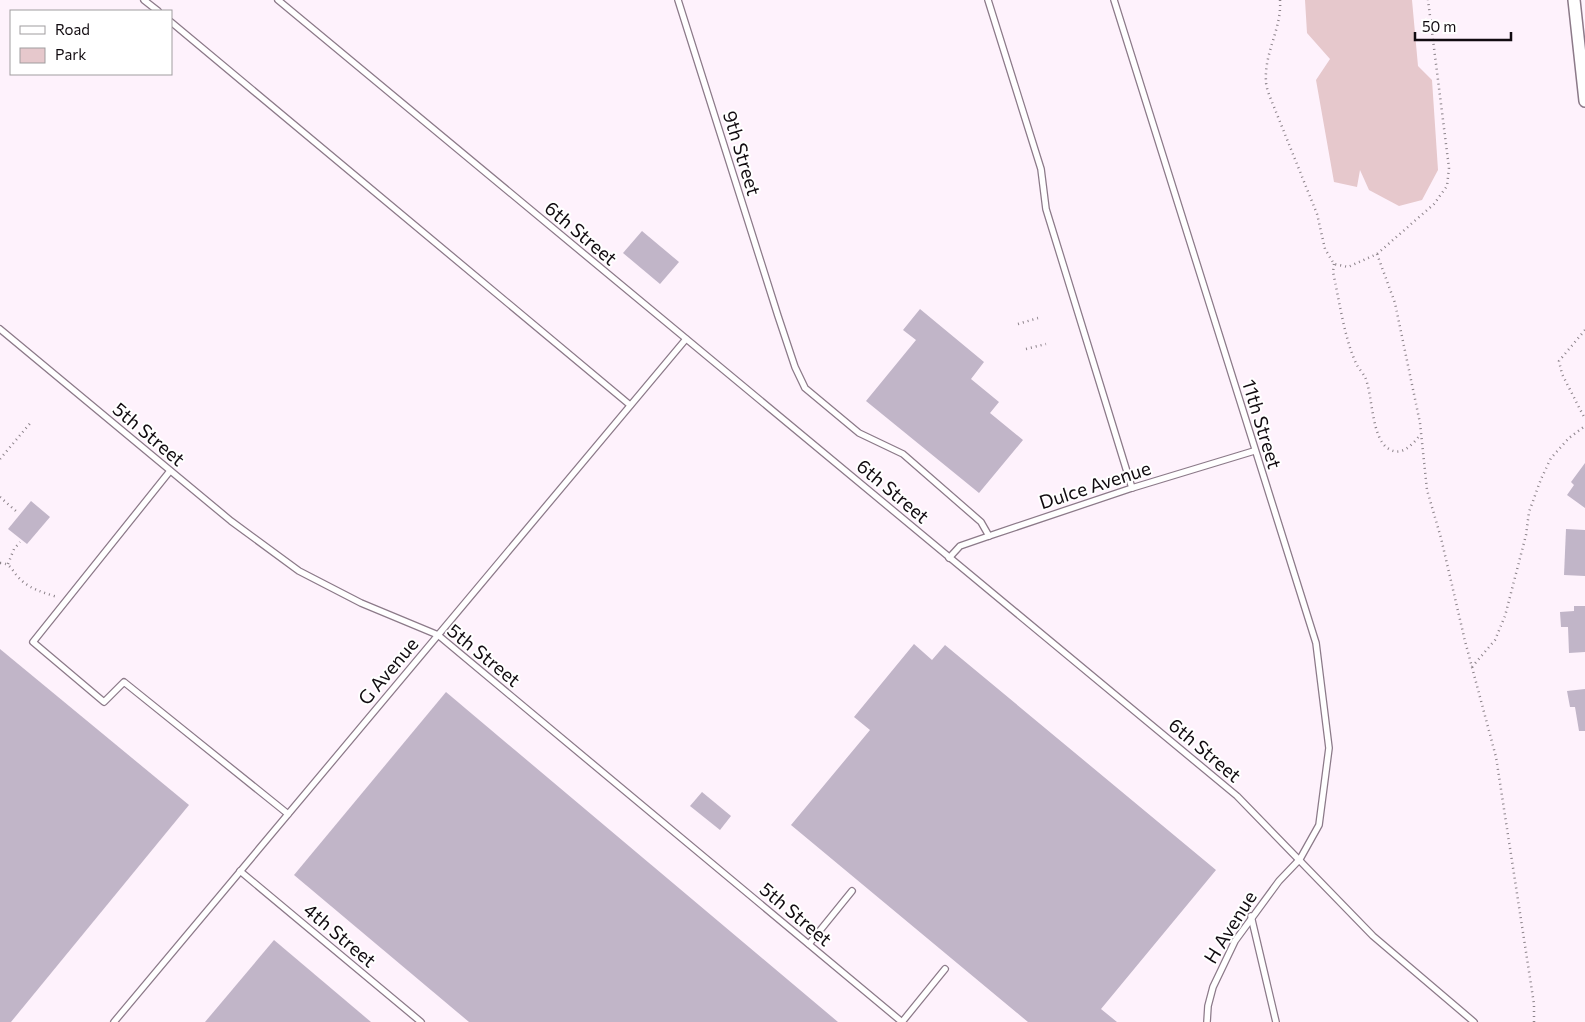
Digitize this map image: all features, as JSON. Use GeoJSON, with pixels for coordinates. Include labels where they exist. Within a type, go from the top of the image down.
{"type":"FeatureCollection","features":[{"type":"Feature","properties":{"kind":"street"},"geometry":{"type":"LineString","coordinates":[[1574,0],[1585,101]]}},
{"type":"Feature","properties":{"kind":"lane"},"geometry":{"type":"LineString","coordinates":[[144,0],[157,10]]}},
{"type":"Feature","properties":{"kind":"lane","name":"6th Street"},"geometry":{"type":"LineString","coordinates":[[278,0],[1237,796],[1373,936],[1474,1022]]}},
{"type":"Feature","properties":{"kind":"lane","name":"9th Street"},"geometry":{"type":"LineString","coordinates":[[678,0],[778,316],[795,367],[806,388],[859,433],[903,454],[981,522],[989,536]]}},
{"type":"Feature","properties":{"kind":"lane"},"geometry":{"type":"LineString","coordinates":[[988,0],[1041,169],[1046,209],[1132,488]]}},
{"type":"Feature","properties":{"kind":"lane","name":"11th Street"},"geometry":{"type":"LineString","coordinates":[[1114,0],[1254,451],[1316,643],[1330,748],[1319,825],[1300,860]]}},
{"type":"Feature","properties":{"kind":"lane"},"geometry":{"type":"LineString","coordinates":[[172,23],[630,405]]}},
{"type":"Feature","properties":{"kind":"lane","name":"5th Street"},"geometry":{"type":"LineString","coordinates":[[0,329],[231,521],[300,571],[361,603],[438,634],[902,1022]]}},
{"type":"Feature","properties":{"kind":"lane","name":"G Avenue"},"geometry":{"type":"LineString","coordinates":[[114,1022],[686,339]]}},
{"type":"Feature","properties":{"kind":"lane","name":"Dulce Avenue"},"geometry":{"type":"LineString","coordinates":[[949,558],[960,546],[1132,488],[1254,451]]}},
{"type":"Feature","properties":{"kind":"lane"},"geometry":{"type":"LineString","coordinates":[[170,471],[33,642],[104,702],[124,682],[288,814]]}},
{"type":"Feature","properties":{"kind":"lane","name":"H Avenue"},"geometry":{"type":"LineString","coordinates":[[1207,1022],[1209,1000],[1216,979],[1234,941],[1279,881],[1300,860]]}},
{"type":"Feature","properties":{"kind":"lane","name":"4th Street"},"geometry":{"type":"LineString","coordinates":[[240,871],[421,1022]]}},
{"type":"Feature","properties":{"kind":"lane"},"geometry":{"type":"LineString","coordinates":[[809,944],[852,891]]}},
{"type":"Feature","properties":{"kind":"lane"},"geometry":{"type":"LineString","coordinates":[[1251,916],[1276,1022]]}},
{"type":"Feature","properties":{"kind":"lane"},"geometry":{"type":"LineString","coordinates":[[902,1022],[945,969]]}},
{"type":"Feature","properties":{"kind":"path"},"geometry":{"type":"LineString","coordinates":[[1280,0],[1278,26],[1268,58],[1266,82],[1270,97],[1316,214],[1324,249],[1334,264],[1348,267],[1377,254],[1434,204],[1447,186],[1450,168],[1428,0]]}},
{"type":"Feature","properties":{"kind":"path"},"geometry":{"type":"LineString","coordinates":[[1377,254],[1395,303],[1421,434],[1427,490],[1441,538],[1496,757],[1534,1004],[1534,1022]]}},
{"type":"Feature","properties":{"kind":"path"},"geometry":{"type":"LineString","coordinates":[[1334,264],[1332,272],[1347,337],[1356,364],[1366,378],[1380,440],[1389,449],[1400,451],[1411,446],[1421,434]]}},
{"type":"Feature","properties":{"kind":"path"},"geometry":{"type":"LineString","coordinates":[[1018,324],[1038,318]]}},
{"type":"Feature","properties":{"kind":"path"},"geometry":{"type":"LineString","coordinates":[[1585,330],[1559,361],[1562,374],[1585,419]]}},
{"type":"Feature","properties":{"kind":"path"},"geometry":{"type":"LineString","coordinates":[[1026,349],[1046,344]]}},
{"type":"Feature","properties":{"kind":"path"},"geometry":{"type":"LineString","coordinates":[[0,459],[32,421]]}},
{"type":"Feature","properties":{"kind":"path"},"geometry":{"type":"LineString","coordinates":[[1472,667],[1495,640],[1505,616],[1526,535],[1529,512],[1541,479],[1551,458],[1569,438],[1585,426]]}},
{"type":"Feature","properties":{"kind":"path"},"geometry":{"type":"LineString","coordinates":[[0,497],[17,512]]}},
{"type":"Feature","properties":{"kind":"path"},"geometry":{"type":"LineString","coordinates":[[8,564],[14,549],[20,542]]}},
{"type":"Feature","properties":{"kind":"path"},"geometry":{"type":"LineString","coordinates":[[0,563],[8,564],[20,579],[32,589],[57,597]]}},
{"type":"Feature","properties":{"kind":"green space"},"geometry":{"type":"Polygon","coordinates":[[[1305,0],[1412,0],[1418,66],[1432,80],[1438,170],[1422,200],[1399,206],[1369,190],[1360,170],[1357,187],[1334,182],[1316,80],[1330,59],[1307,33],[1305,0]]]}},
{"type":"Feature","properties":{"kind":"building"},"geometry":{"type":"Polygon","coordinates":[[[642,231],[679,262],[660,284],[623,253],[642,231]]]}},
{"type":"Feature","properties":{"kind":"building"},"geometry":{"type":"Polygon","coordinates":[[[920,309],[984,362],[971,379],[999,402],[990,413],[1023,440],[979,493],[866,401],[916,340],[903,330],[920,309]]]}},
{"type":"Feature","properties":{"kind":"building"},"geometry":{"type":"Polygon","coordinates":[[[1585,463],[1585,508],[1567,495],[1574,485],[1571,482],[1585,463]]]}},
{"type":"Feature","properties":{"kind":"building"},"geometry":{"type":"Polygon","coordinates":[[[31,501],[50,517],[27,544],[8,529],[31,501]]]}},
{"type":"Feature","properties":{"kind":"building"},"geometry":{"type":"Polygon","coordinates":[[[1566,529],[1585,530],[1585,576],[1564,575],[1566,529]]]}},
{"type":"Feature","properties":{"kind":"building"},"geometry":{"type":"Polygon","coordinates":[[[1574,606],[1585,606],[1585,652],[1569,653],[1568,627],[1561,627],[1560,612],[1574,611],[1574,606]]]}},
{"type":"Feature","properties":{"kind":"building"},"geometry":{"type":"Polygon","coordinates":[[[914,644],[932,660],[945,645],[1216,870],[1101,1009],[1117,1022],[1028,1022],[791,825],[870,730],[854,717],[914,644]]]}},
{"type":"Feature","properties":{"kind":"building"},"geometry":{"type":"Polygon","coordinates":[[[0,649],[189,805],[11,1022],[0,1022],[0,649]]]}},
{"type":"Feature","properties":{"kind":"building"},"geometry":{"type":"Polygon","coordinates":[[[1585,689],[1585,731],[1579,731],[1575,707],[1570,707],[1567,691],[1585,689]]]}},
{"type":"Feature","properties":{"kind":"building"},"geometry":{"type":"Polygon","coordinates":[[[446,692],[838,1022],[469,1022],[294,875],[446,692]]]}},
{"type":"Feature","properties":{"kind":"building"},"geometry":{"type":"Polygon","coordinates":[[[702,792],[731,816],[720,830],[690,806],[702,792]]]}},
{"type":"Feature","properties":{"kind":"building"},"geometry":{"type":"Polygon","coordinates":[[[274,940],[371,1022],[205,1022],[274,940]]]}}]}
